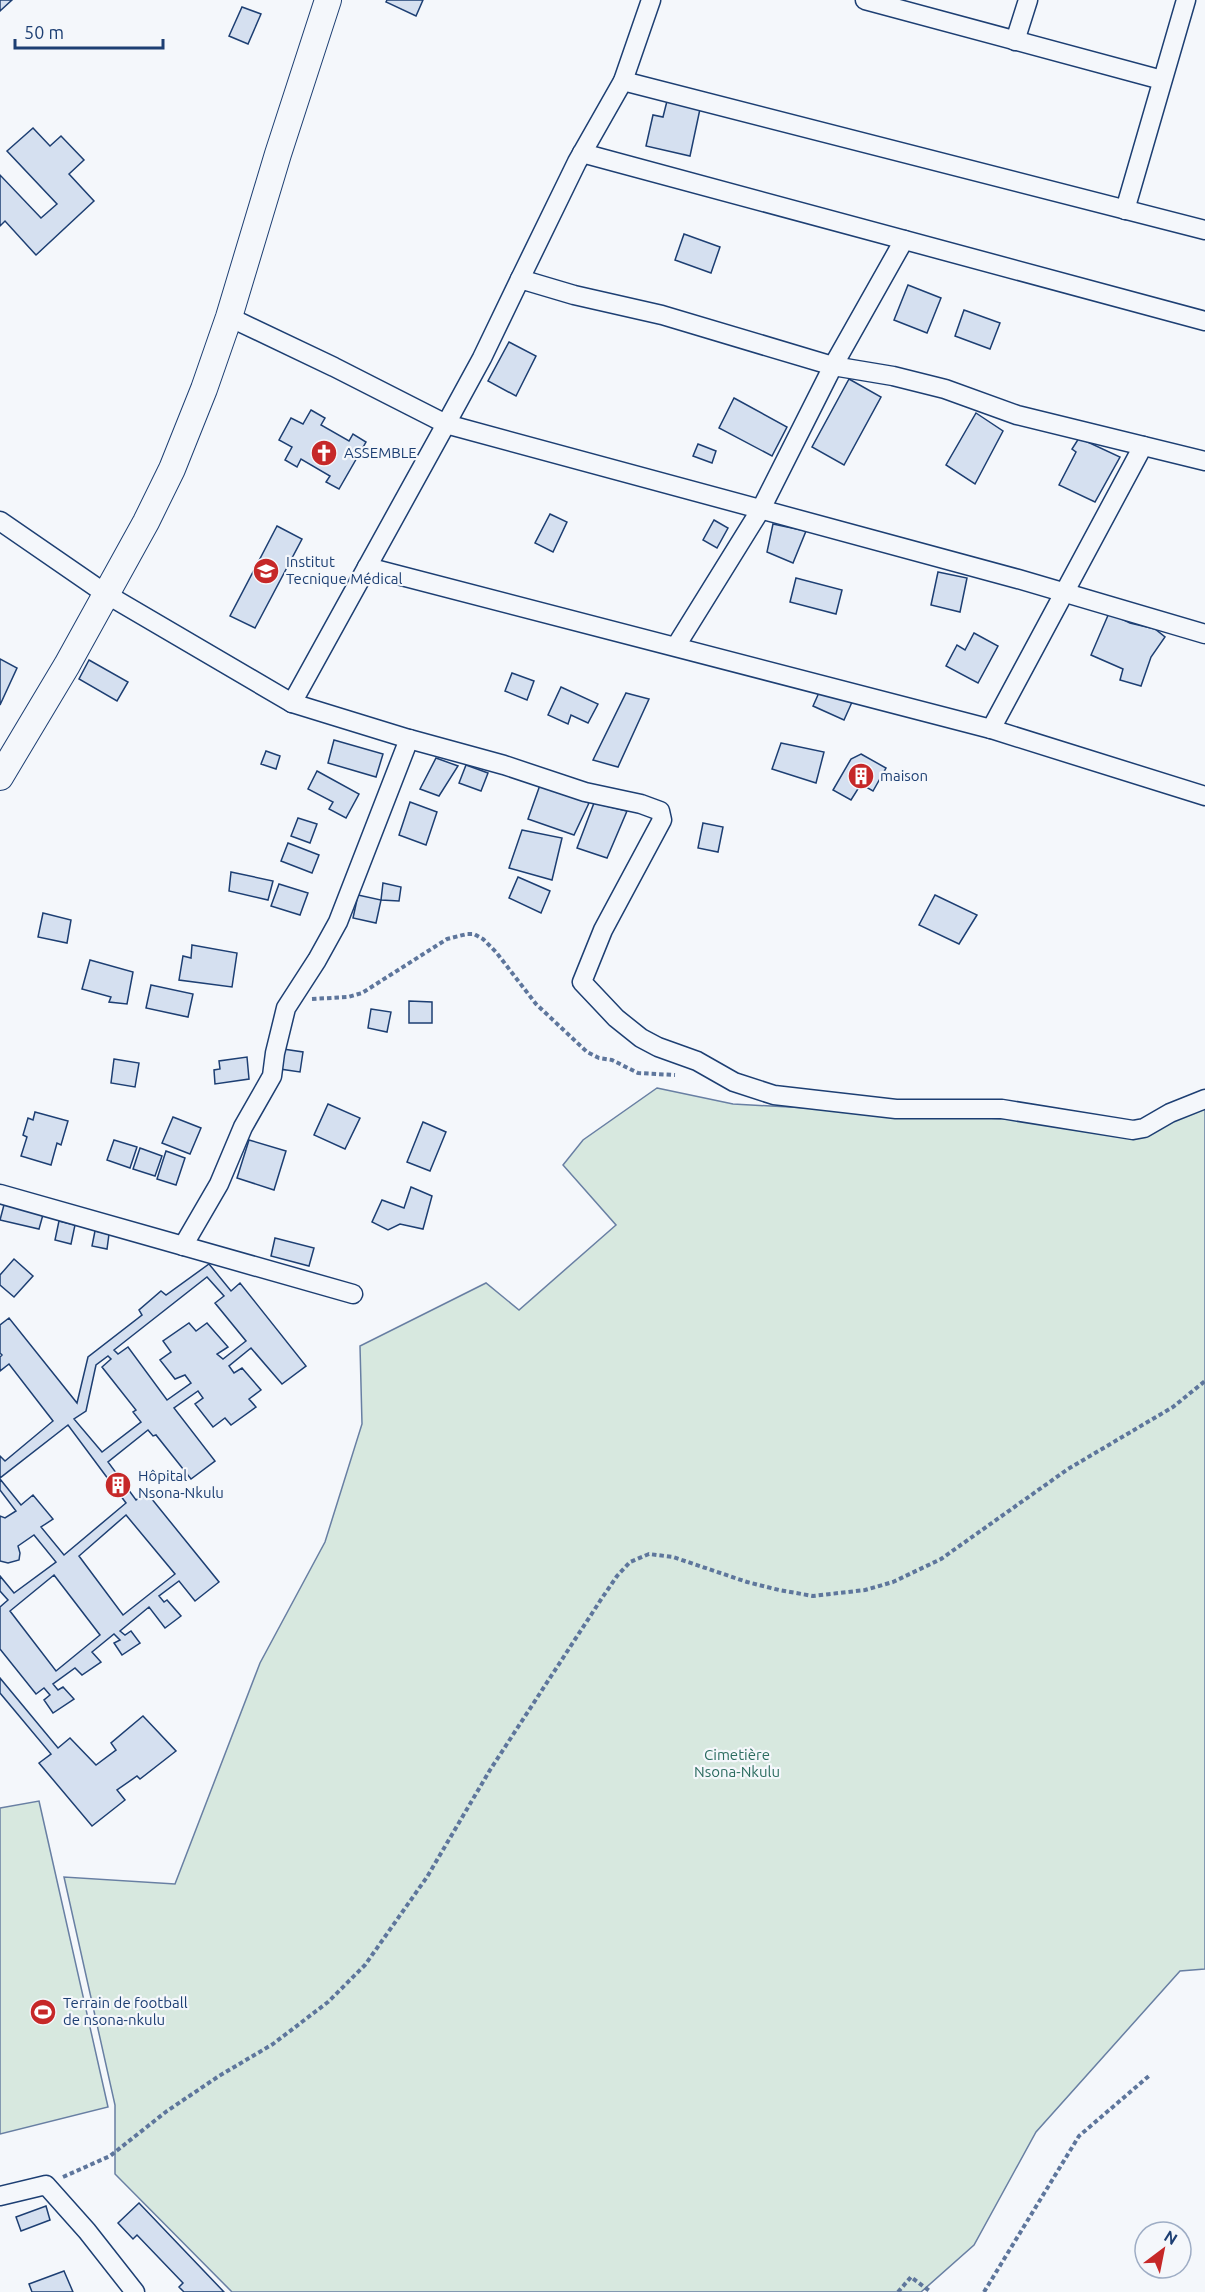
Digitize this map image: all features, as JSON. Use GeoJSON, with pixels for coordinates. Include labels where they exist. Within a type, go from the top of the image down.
{"type":"FeatureCollection","features":[{"type":"Feature","properties":{"kind":"street"},"geometry":{"type":"LineString","coordinates":[[0,777],[106,594],[172,469],[204,389],[229,317],[278,154],[328,0]]}},
{"type":"Feature","properties":{"kind":"street"},"geometry":{"type":"LineString","coordinates":[[292,703],[482,358],[582,153],[623,81],[651,0]]}},
{"type":"Feature","properties":{"kind":"street"},"geometry":{"type":"LineString","coordinates":[[865,0],[1162,80]]}},
{"type":"Feature","properties":{"kind":"street"},"geometry":{"type":"LineString","coordinates":[[1015,41],[1028,0]]}},
{"type":"Feature","properties":{"kind":"street"},"geometry":{"type":"LineString","coordinates":[[1125,210],[1186,0]]}},
{"type":"Feature","properties":{"kind":"street"},"geometry":{"type":"LineString","coordinates":[[623,81],[1205,230]]}},
{"type":"Feature","properties":{"kind":"street"},"geometry":{"type":"LineString","coordinates":[[582,153],[1205,321]]}},
{"type":"Feature","properties":{"kind":"street"},"geometry":{"type":"LineString","coordinates":[[676,646],[761,509],[833,366],[904,240]]}},
{"type":"Feature","properties":{"kind":"street"},"geometry":{"type":"LineString","coordinates":[[520,279],[574,295],[662,315],[833,366],[893,376],[945,390],[1017,415],[1205,461]]}},
{"type":"Feature","properties":{"kind":"street"},"geometry":{"type":"LineString","coordinates":[[229,317],[446,424],[1065,592],[1205,634]]}},
{"type":"Feature","properties":{"kind":"street"},"geometry":{"type":"LineString","coordinates":[[991,729],[1143,446]]}},
{"type":"Feature","properties":{"kind":"street"},"geometry":{"type":"LineString","coordinates":[[0,521],[106,594],[292,703],[504,765],[585,792],[641,804],[660,811],[662,820],[603,930],[582,982],[616,1018],[641,1038],[658,1047],[697,1061],[734,1082],[774,1095],[896,1109],[1002,1109],[1133,1130],[1144,1128],[1170,1113],[1205,1099]]}},
{"type":"Feature","properties":{"kind":"street"},"geometry":{"type":"LineString","coordinates":[[367,567],[991,729],[1205,796]]}},
{"type":"Feature","properties":{"kind":"street"},"geometry":{"type":"LineString","coordinates":[[183,1246],[219,1184],[243,1127],[272,1076],[286,1008],[318,960],[338,922],[409,739]]}},
{"type":"Feature","properties":{"kind":"street"},"geometry":{"type":"LineString","coordinates":[[0,1194],[353,1294]]}},
{"type":"Feature","properties":{"kind":"street"},"geometry":{"type":"LineString","coordinates":[[0,2196],[46,2185],[87,2230],[135,2292]]}},
{"type":"Feature","properties":{"kind":"path"},"geometry":{"type":"LineString","coordinates":[[286,1008],[307,1000],[354,996],[379,984],[447,939],[457,935],[474,934],[483,939],[496,952],[536,1004],[587,1053],[612,1060],[639,1073],[678,1075]]}},
{"type":"Feature","properties":{"kind":"path"},"geometry":{"type":"LineString","coordinates":[[46,2185],[110,2156],[201,2087],[273,2044],[328,2002],[365,1965],[427,1876],[490,1770],[602,1598],[630,1562],[650,1554],[673,1557],[747,1582],[813,1596],[865,1590],[893,1582],[941,1559],[1068,1469],[1173,1407],[1205,1381]]}},
{"type":"Feature","properties":{"kind":"path"},"geometry":{"type":"LineString","coordinates":[[984,2292],[1079,2136],[1150,2074]]}},
{"type":"Feature","properties":{"kind":"path"},"geometry":{"type":"LineString","coordinates":[[898,2292],[911,2277],[931,2292]]}},
{"type":"Feature","properties":{"kind":"green space","name":"Cimetière Nsona-Nkulu"},"geometry":{"type":"Polygon","coordinates":[[[657,1088],[733,1104],[1024,1120],[1135,1137],[1205,1108],[1205,1969],[1180,1971],[1036,2132],[974,2245],[921,2292],[232,2292],[115,2174],[115,2105],[64,1877],[175,1884],[260,1663],[325,1542],[362,1424],[360,1346],[486,1283],[519,1310],[616,1225],[563,1165],[583,1140],[657,1088]]]}},
{"type":"Feature","properties":{"kind":"green space","name":"Terrain de football de nsona-nkulu"},"geometry":{"type":"Polygon","coordinates":[[[39,1801],[108,2107],[0,2134],[0,1808],[39,1801]]]}},
{"type":"Feature","properties":{"kind":"building"},"geometry":{"type":"Polygon","coordinates":[[[0,0],[12,0],[0,11],[0,0]]]}},
{"type":"Feature","properties":{"kind":"building"},"geometry":{"type":"Polygon","coordinates":[[[387,0],[423,0],[416,16],[386,2],[387,0]]]}},
{"type":"Feature","properties":{"kind":"building"},"geometry":{"type":"Polygon","coordinates":[[[242,7],[261,14],[248,44],[229,36],[242,7]]]}},
{"type":"Feature","properties":{"kind":"building"},"geometry":{"type":"Polygon","coordinates":[[[667,101],[700,109],[690,156],[646,146],[653,115],[663,117],[667,101]]]}},
{"type":"Feature","properties":{"kind":"building"},"geometry":{"type":"Polygon","coordinates":[[[33,128],[50,146],[61,136],[84,160],[69,174],[94,201],[36,255],[5,221],[0,226],[0,175],[41,218],[57,204],[7,151],[33,128]]]}},
{"type":"Feature","properties":{"kind":"building"},"geometry":{"type":"Polygon","coordinates":[[[684,234],[720,247],[711,273],[675,260],[684,234]]]}},
{"type":"Feature","properties":{"kind":"building"},"geometry":{"type":"Polygon","coordinates":[[[908,285],[941,298],[927,333],[894,320],[908,285]]]}},
{"type":"Feature","properties":{"kind":"building"},"geometry":{"type":"Polygon","coordinates":[[[964,310],[1000,323],[990,349],[955,336],[964,310]]]}},
{"type":"Feature","properties":{"kind":"building"},"geometry":{"type":"Polygon","coordinates":[[[509,342],[536,356],[516,396],[488,381],[509,342]]]}},
{"type":"Feature","properties":{"kind":"building"},"geometry":{"type":"Polygon","coordinates":[[[849,379],[881,397],[844,465],[812,447],[849,379]]]}},
{"type":"Feature","properties":{"kind":"building"},"geometry":{"type":"Polygon","coordinates":[[[734,398],[787,427],[772,456],[719,428],[734,398]]]}},
{"type":"Feature","properties":{"kind":"building","name":"ASSEMBLE"},"geometry":{"type":"Polygon","coordinates":[[[311,410],[325,418],[321,425],[349,441],[353,434],[366,442],[339,489],[326,482],[330,476],[301,459],[297,467],[285,460],[292,447],[279,440],[291,418],[303,424],[311,410]]]}},
{"type":"Feature","properties":{"kind":"building"},"geometry":{"type":"Polygon","coordinates":[[[976,413],[1003,431],[975,484],[946,465],[976,413]]]}},
{"type":"Feature","properties":{"kind":"building"},"geometry":{"type":"Polygon","coordinates":[[[1079,438],[1120,457],[1095,502],[1059,485],[1076,452],[1072,449],[1079,438]]]}},
{"type":"Feature","properties":{"kind":"building"},"geometry":{"type":"Polygon","coordinates":[[[698,444],[716,451],[712,463],[693,456],[698,444]]]}},
{"type":"Feature","properties":{"kind":"building"},"geometry":{"type":"Polygon","coordinates":[[[550,514],[567,522],[553,552],[535,543],[550,514]]]}},
{"type":"Feature","properties":{"kind":"building"},"geometry":{"type":"Polygon","coordinates":[[[714,520],[728,528],[717,548],[703,540],[714,520]]]}},
{"type":"Feature","properties":{"kind":"building"},"geometry":{"type":"Polygon","coordinates":[[[773,524],[806,531],[793,563],[767,552],[773,524]]]}},
{"type":"Feature","properties":{"kind":"building"},"geometry":{"type":"Polygon","coordinates":[[[277,526],[302,539],[255,628],[230,616],[277,526]]]}},
{"type":"Feature","properties":{"kind":"building"},"geometry":{"type":"Polygon","coordinates":[[[938,572],[967,578],[960,612],[931,605],[938,572]]]}},
{"type":"Feature","properties":{"kind":"building"},"geometry":{"type":"Polygon","coordinates":[[[796,578],[842,590],[836,614],[790,602],[796,578]]]}},
{"type":"Feature","properties":{"kind":"building"},"geometry":{"type":"Polygon","coordinates":[[[1109,613],[1130,623],[1155,629],[1165,637],[1151,657],[1141,686],[1120,680],[1123,669],[1091,655],[1109,613]]]}},
{"type":"Feature","properties":{"kind":"building"},"geometry":{"type":"Polygon","coordinates":[[[974,633],[998,646],[978,683],[946,666],[957,645],[965,650],[974,633]]]}},
{"type":"Feature","properties":{"kind":"building"},"geometry":{"type":"Polygon","coordinates":[[[0,659],[17,668],[0,705],[0,659]]]}},
{"type":"Feature","properties":{"kind":"building"},"geometry":{"type":"Polygon","coordinates":[[[89,660],[128,682],[117,701],[79,679],[89,660]]]}},
{"type":"Feature","properties":{"kind":"building"},"geometry":{"type":"Polygon","coordinates":[[[512,673],[534,681],[527,700],[505,691],[512,673]]]}},
{"type":"Feature","properties":{"kind":"building"},"geometry":{"type":"Polygon","coordinates":[[[826,677],[857,691],[844,720],[813,706],[826,677]]]}},
{"type":"Feature","properties":{"kind":"building"},"geometry":{"type":"Polygon","coordinates":[[[561,687],[598,704],[588,723],[571,715],[568,724],[548,715],[561,687]]]}},
{"type":"Feature","properties":{"kind":"building"},"geometry":{"type":"Polygon","coordinates":[[[626,693],[649,699],[618,767],[593,760],[626,693]]]}},
{"type":"Feature","properties":{"kind":"building"},"geometry":{"type":"Polygon","coordinates":[[[334,740],[383,754],[376,777],[328,763],[334,740]]]}},
{"type":"Feature","properties":{"kind":"building"},"geometry":{"type":"Polygon","coordinates":[[[781,743],[824,752],[816,783],[772,769],[781,743]]]}},
{"type":"Feature","properties":{"kind":"building"},"geometry":{"type":"Polygon","coordinates":[[[266,751],[280,756],[276,769],[261,764],[266,751]]]}},
{"type":"Feature","properties":{"kind":"building","name":"maison"},"geometry":{"type":"Polygon","coordinates":[[[861,754],[886,768],[873,791],[861,784],[851,800],[833,790],[851,759],[861,754]]]}},
{"type":"Feature","properties":{"kind":"building"},"geometry":{"type":"Polygon","coordinates":[[[436,758],[458,766],[439,796],[420,789],[436,758]]]}},
{"type":"Feature","properties":{"kind":"building"},"geometry":{"type":"Polygon","coordinates":[[[466,765],[488,773],[481,791],[459,783],[466,765]]]}},
{"type":"Feature","properties":{"kind":"building"},"geometry":{"type":"Polygon","coordinates":[[[317,771],[359,794],[346,818],[329,809],[333,802],[308,789],[317,771]]]}},
{"type":"Feature","properties":{"kind":"building"},"geometry":{"type":"Polygon","coordinates":[[[540,785],[589,803],[574,835],[528,819],[540,785]]]}},
{"type":"Feature","properties":{"kind":"building"},"geometry":{"type":"Polygon","coordinates":[[[410,802],[437,812],[426,845],[399,835],[410,802]]]}},
{"type":"Feature","properties":{"kind":"building"},"geometry":{"type":"Polygon","coordinates":[[[594,803],[627,811],[607,858],[577,848],[594,803]]]}},
{"type":"Feature","properties":{"kind":"building"},"geometry":{"type":"Polygon","coordinates":[[[298,818],[317,824],[310,843],[291,836],[298,818]]]}},
{"type":"Feature","properties":{"kind":"building"},"geometry":{"type":"Polygon","coordinates":[[[703,823],[723,827],[718,852],[698,848],[703,823]]]}},
{"type":"Feature","properties":{"kind":"building"},"geometry":{"type":"Polygon","coordinates":[[[522,830],[562,838],[552,880],[509,868],[522,830]]]}},
{"type":"Feature","properties":{"kind":"building"},"geometry":{"type":"Polygon","coordinates":[[[288,843],[319,855],[312,873],[281,861],[288,843]]]}},
{"type":"Feature","properties":{"kind":"building"},"geometry":{"type":"Polygon","coordinates":[[[231,872],[273,881],[268,900],[229,891],[231,872]]]}},
{"type":"Feature","properties":{"kind":"building"},"geometry":{"type":"Polygon","coordinates":[[[518,877],[550,891],[541,913],[509,898],[518,877]]]}},
{"type":"Feature","properties":{"kind":"building"},"geometry":{"type":"Polygon","coordinates":[[[383,883],[401,887],[399,901],[381,900],[383,883]]]}},
{"type":"Feature","properties":{"kind":"building"},"geometry":{"type":"Polygon","coordinates":[[[279,884],[308,893],[300,915],[271,906],[279,884]]]}},
{"type":"Feature","properties":{"kind":"building"},"geometry":{"type":"Polygon","coordinates":[[[358,895],[381,900],[376,923],[353,918],[358,895]]]}},
{"type":"Feature","properties":{"kind":"building"},"geometry":{"type":"Polygon","coordinates":[[[935,895],[977,915],[959,944],[919,925],[935,895]]]}},
{"type":"Feature","properties":{"kind":"building"},"geometry":{"type":"Polygon","coordinates":[[[43,913],[71,920],[67,943],[38,937],[43,913]]]}},
{"type":"Feature","properties":{"kind":"building"},"geometry":{"type":"Polygon","coordinates":[[[192,945],[237,953],[232,987],[179,980],[183,956],[191,958],[192,945]]]}},
{"type":"Feature","properties":{"kind":"building"},"geometry":{"type":"Polygon","coordinates":[[[90,960],[133,972],[127,1004],[109,1002],[111,997],[82,989],[90,960]]]}},
{"type":"Feature","properties":{"kind":"building"},"geometry":{"type":"Polygon","coordinates":[[[151,985],[193,994],[188,1017],[146,1008],[151,985]]]}},
{"type":"Feature","properties":{"kind":"building"},"geometry":{"type":"Polygon","coordinates":[[[409,1001],[432,1002],[432,1023],[409,1023],[409,1001]]]}},
{"type":"Feature","properties":{"kind":"building"},"geometry":{"type":"Polygon","coordinates":[[[371,1009],[391,1012],[387,1032],[368,1028],[371,1009]]]}},
{"type":"Feature","properties":{"kind":"building"},"geometry":{"type":"Polygon","coordinates":[[[283,1049],[303,1052],[300,1072],[280,1069],[283,1049]]]}},
{"type":"Feature","properties":{"kind":"building"},"geometry":{"type":"Polygon","coordinates":[[[247,1057],[249,1079],[215,1084],[214,1070],[220,1069],[219,1061],[247,1057]]]}},
{"type":"Feature","properties":{"kind":"building"},"geometry":{"type":"Polygon","coordinates":[[[114,1059],[139,1063],[135,1087],[111,1083],[114,1059]]]}},
{"type":"Feature","properties":{"kind":"building"},"geometry":{"type":"Polygon","coordinates":[[[328,1104],[360,1118],[345,1149],[314,1135],[328,1104]]]}},
{"type":"Feature","properties":{"kind":"building"},"geometry":{"type":"Polygon","coordinates":[[[35,1112],[68,1121],[61,1145],[57,1143],[51,1165],[21,1156],[27,1137],[23,1135],[28,1118],[33,1120],[35,1112]]]}},
{"type":"Feature","properties":{"kind":"building"},"geometry":{"type":"Polygon","coordinates":[[[173,1117],[201,1128],[190,1154],[162,1143],[173,1117]]]}},
{"type":"Feature","properties":{"kind":"building"},"geometry":{"type":"Polygon","coordinates":[[[423,1122],[446,1132],[430,1171],[407,1162],[423,1122]]]}},
{"type":"Feature","properties":{"kind":"building"},"geometry":{"type":"Polygon","coordinates":[[[114,1140],[137,1147],[130,1168],[107,1160],[114,1140]]]}},
{"type":"Feature","properties":{"kind":"building"},"geometry":{"type":"Polygon","coordinates":[[[249,1140],[286,1151],[274,1190],[237,1178],[249,1140]]]}},
{"type":"Feature","properties":{"kind":"building"},"geometry":{"type":"Polygon","coordinates":[[[140,1148],[162,1156],[155,1176],[133,1169],[140,1148]]]}},
{"type":"Feature","properties":{"kind":"building"},"geometry":{"type":"Polygon","coordinates":[[[166,1151],[185,1158],[176,1185],[157,1179],[166,1151]]]}},
{"type":"Feature","properties":{"kind":"building"},"geometry":{"type":"Polygon","coordinates":[[[411,1187],[432,1196],[423,1229],[400,1224],[388,1230],[372,1222],[382,1200],[404,1208],[411,1187]]]}},
{"type":"Feature","properties":{"kind":"building"},"geometry":{"type":"Polygon","coordinates":[[[5,1201],[44,1211],[39,1229],[0,1220],[5,1201]]]}},
{"type":"Feature","properties":{"kind":"building"},"geometry":{"type":"Polygon","coordinates":[[[59,1221],[75,1225],[71,1244],[55,1240],[59,1221]]]}},
{"type":"Feature","properties":{"kind":"building"},"geometry":{"type":"Polygon","coordinates":[[[95,1231],[109,1234],[107,1249],[92,1246],[95,1231]]]}},
{"type":"Feature","properties":{"kind":"building"},"geometry":{"type":"Polygon","coordinates":[[[275,1238],[314,1248],[309,1266],[271,1256],[275,1238]]]}},
{"type":"Feature","properties":{"kind":"building"},"geometry":{"type":"Polygon","coordinates":[[[14,1259],[33,1276],[14,1297],[0,1285],[0,1275],[14,1259]]]}},
{"type":"Feature","properties":{"kind":"building","name":"Hôpital Nsona-Nkulu"},"geometry":{"type":"Polygon","coordinates":[[[209,1264],[231,1291],[240,1283],[306,1366],[282,1384],[251,1348],[229,1366],[234,1373],[242,1368],[261,1390],[249,1399],[256,1407],[231,1425],[225,1418],[213,1427],[195,1404],[203,1398],[198,1391],[174,1408],[215,1461],[191,1479],[156,1435],[153,1436],[148,1430],[108,1462],[136,1500],[147,1493],[219,1582],[195,1601],[179,1581],[159,1596],[164,1602],[167,1600],[181,1616],[165,1628],[149,1607],[120,1631],[125,1635],[131,1631],[140,1643],[122,1655],[114,1643],[120,1640],[114,1634],[92,1652],[101,1662],[82,1675],[75,1668],[53,1684],[58,1690],[63,1687],[74,1699],[53,1713],[44,1700],[50,1695],[44,1688],[36,1694],[0,1649],[0,1607],[8,1600],[0,1591],[0,1576],[14,1593],[56,1562],[34,1535],[18,1546],[19,1560],[8,1563],[0,1561],[0,1516],[5,1518],[16,1511],[0,1490],[0,1479],[21,1505],[33,1495],[53,1519],[41,1527],[64,1555],[126,1503],[68,1425],[0,1478],[0,1456],[5,1461],[53,1421],[9,1364],[0,1371],[2,1355],[0,1353],[0,1325],[9,1318],[77,1403],[88,1357],[142,1315],[139,1310],[161,1291],[166,1295],[209,1264]],[[207,1277],[114,1350],[118,1354],[128,1347],[167,1400],[191,1383],[185,1375],[175,1379],[160,1360],[171,1352],[163,1341],[189,1323],[196,1331],[207,1323],[228,1347],[217,1354],[223,1359],[246,1341],[215,1303],[224,1296],[207,1277]],[[108,1356],[96,1365],[86,1411],[74,1419],[102,1452],[141,1422],[133,1412],[136,1410],[102,1367],[111,1359],[108,1356]],[[126,1515],[79,1556],[123,1615],[175,1574],[126,1515]],[[54,1575],[10,1611],[56,1671],[100,1635],[54,1575]]]}},
{"type":"Feature","properties":{"kind":"building"},"geometry":{"type":"Polygon","coordinates":[[[0,1678],[58,1748],[70,1738],[96,1765],[116,1750],[111,1743],[143,1716],[176,1751],[140,1779],[137,1776],[117,1790],[125,1800],[92,1826],[39,1763],[51,1754],[0,1693],[0,1678]]]}},
{"type":"Feature","properties":{"kind":"building"},"geometry":{"type":"Polygon","coordinates":[[[139,2203],[224,2292],[184,2292],[179,2287],[183,2283],[137,2235],[133,2239],[118,2223],[139,2203]]]}},
{"type":"Feature","properties":{"kind":"building"},"geometry":{"type":"Polygon","coordinates":[[[46,2206],[50,2220],[21,2231],[16,2217],[46,2206]]]}},
{"type":"Feature","properties":{"kind":"building"},"geometry":{"type":"Polygon","coordinates":[[[64,2271],[73,2292],[32,2292],[29,2284],[64,2271]]]}},
{"type":"Feature","properties":{"kind":"place","name":"ASSEMBLE"},"geometry":{"type":"Point","coordinates":[324,453]}},
{"type":"Feature","properties":{"kind":"place","name":"Institut Tecnique Médical"},"geometry":{"type":"Point","coordinates":[266,571]}},
{"type":"Feature","properties":{"kind":"place","name":"maison"},"geometry":{"type":"Point","coordinates":[861,776]}},
{"type":"Feature","properties":{"kind":"place","name":"Hôpital Nsona-Nkulu"},"geometry":{"type":"Point","coordinates":[118,1485]}},
{"type":"Feature","properties":{"kind":"place","name":"Terrain de football de nsona-nkulu"},"geometry":{"type":"Point","coordinates":[43,2012]}}]}
